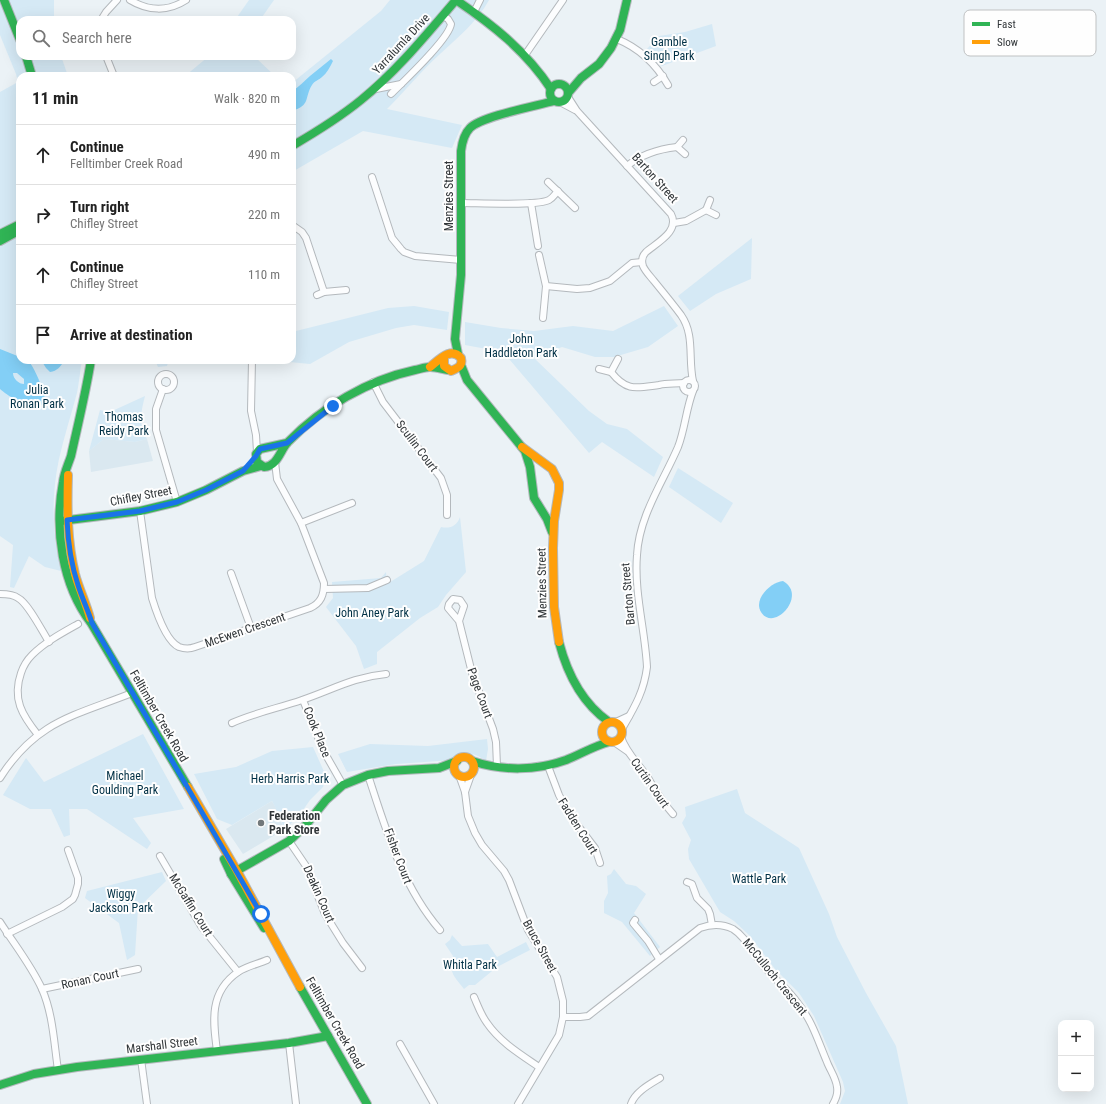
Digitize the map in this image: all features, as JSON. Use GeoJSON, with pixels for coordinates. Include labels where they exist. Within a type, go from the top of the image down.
{"type":"FeatureCollection","features":[{"type":"Feature","properties":{"kind":"street"},"geometry":{"type":"LineString","coordinates":[[5,0],[16,29]]}},
{"type":"Feature","properties":{"kind":"street"},"geometry":{"type":"LineString","coordinates":[[104,16],[117,0]]}},
{"type":"Feature","properties":{"kind":"street"},"geometry":{"type":"LineString","coordinates":[[130,0],[146,7],[160,9],[175,6],[186,0]]}},
{"type":"Feature","properties":{"kind":"street"},"geometry":{"type":"LineString","coordinates":[[456,0],[474,12],[525,55],[542,74],[550,91],[557,101],[566,100],[568,94],[581,78],[607,54],[617,39],[622,26],[627,0]]}},
{"type":"Feature","properties":{"kind":"street","name":"Yarralumla Drive"},"geometry":{"type":"LineString","coordinates":[[296,144],[338,118],[376,89],[407,58],[456,0]]}},
{"type":"Feature","properties":{"kind":"street"},"geometry":{"type":"LineString","coordinates":[[474,12],[480,0]]}},
{"type":"Feature","properties":{"kind":"street"},"geometry":{"type":"LineString","coordinates":[[525,55],[563,0]]}},
{"type":"Feature","properties":{"kind":"street","name":"Yarralumla Drive"},"geometry":{"type":"LineString","coordinates":[[391,94],[423,62],[448,32],[451,24],[448,19],[443,16]]}},
{"type":"Feature","properties":{"kind":"street"},"geometry":{"type":"LineString","coordinates":[[617,39],[640,52],[663,76],[668,85]]}},
{"type":"Feature","properties":{"kind":"street"},"geometry":{"type":"LineString","coordinates":[[27,60],[31,72]]}},
{"type":"Feature","properties":{"kind":"street"},"geometry":{"type":"LineString","coordinates":[[108,60],[112,72]]}},
{"type":"Feature","properties":{"kind":"street"},"geometry":{"type":"LineString","coordinates":[[542,74],[568,89],[568,94]]}},
{"type":"Feature","properties":{"kind":"street"},"geometry":{"type":"LineString","coordinates":[[654,82],[663,76]]}},
{"type":"Feature","properties":{"kind":"street"},"geometry":{"type":"LineString","coordinates":[[539,105],[552,86],[581,78]]}},
{"type":"Feature","properties":{"kind":"street","name":"Yarralumla Drive"},"geometry":{"type":"LineString","coordinates":[[376,89],[401,84]]}},
{"type":"Feature","properties":{"kind":"street","name":"Barton Street"},"geometry":{"type":"LineString","coordinates":[[568,94],[577,111],[671,214],[674,222],[672,230],[643,254],[642,262]]}},
{"type":"Feature","properties":{"kind":"street","name":"Barton Street"},"geometry":{"type":"LineString","coordinates":[[557,101],[577,111]]}},
{"type":"Feature","properties":{"kind":"street","name":"Menzies Street"},"geometry":{"type":"LineString","coordinates":[[458,354],[455,339],[461,260],[461,150],[463,140],[470,128],[482,120],[557,101]]}},
{"type":"Feature","properties":{"kind":"street"},"geometry":{"type":"LineString","coordinates":[[628,166],[641,156],[651,152],[677,147],[683,140]]}},
{"type":"Feature","properties":{"kind":"street"},"geometry":{"type":"LineString","coordinates":[[677,147],[685,154]]}},
{"type":"Feature","properties":{"kind":"street"},"geometry":{"type":"LineString","coordinates":[[372,177],[392,238],[404,252],[415,256],[461,260]]}},
{"type":"Feature","properties":{"kind":"street"},"geometry":{"type":"LineString","coordinates":[[548,182],[575,208]]}},
{"type":"Feature","properties":{"kind":"street"},"geometry":{"type":"LineString","coordinates":[[462,203],[531,203],[549,200],[558,191]]}},
{"type":"Feature","properties":{"kind":"street"},"geometry":{"type":"LineString","coordinates":[[674,222],[686,221],[706,210],[710,200]]}},
{"type":"Feature","properties":{"kind":"street"},"geometry":{"type":"LineString","coordinates":[[531,203],[538,246]]}},
{"type":"Feature","properties":{"kind":"street"},"geometry":{"type":"LineString","coordinates":[[706,210],[716,215]]}},
{"type":"Feature","properties":{"kind":"street"},"geometry":{"type":"LineString","coordinates":[[0,234],[16,226]]}},
{"type":"Feature","properties":{"kind":"street"},"geometry":{"type":"LineString","coordinates":[[296,228],[302,232],[306,238],[324,292]]}},
{"type":"Feature","properties":{"kind":"street"},"geometry":{"type":"LineString","coordinates":[[0,241],[16,232]]}},
{"type":"Feature","properties":{"kind":"street"},"geometry":{"type":"LineString","coordinates":[[540,255],[546,286],[543,318]]}},
{"type":"Feature","properties":{"kind":"street"},"geometry":{"type":"LineString","coordinates":[[546,286],[577,289],[590,288],[610,281],[632,263],[642,262],[645,269],[686,323],[691,340],[690,369],[695,386],[693,391],[689,392],[684,386],[675,384],[662,384],[642,388],[630,387],[619,381],[611,372],[599,369]]}},
{"type":"Feature","properties":{"kind":"street"},"geometry":{"type":"LineString","coordinates":[[317,295],[324,292],[346,290]]}},
{"type":"Feature","properties":{"kind":"street","name":"Menzies Street"},"geometry":{"type":"LineString","coordinates":[[446,355],[455,339]]}},
{"type":"Feature","properties":{"kind":"street"},"geometry":{"type":"LineString","coordinates":[[262,466],[270,466],[287,443],[348,395],[373,382],[394,375],[430,367],[457,370],[461,365],[461,359],[455,352],[446,355],[430,367]]}},
{"type":"Feature","properties":{"kind":"street"},"geometry":{"type":"LineString","coordinates":[[446,355],[443,363],[450,370]]}},
{"type":"Feature","properties":{"kind":"street"},"geometry":{"type":"LineString","coordinates":[[611,372],[618,359]]}},
{"type":"Feature","properties":{"kind":"street","name":"Felltimber Creek Road"},"geometry":{"type":"LineString","coordinates":[[91,364],[63,480],[61,494],[64,520],[64,551],[68,574],[81,610],[92,623],[206,820],[234,873],[261,914],[367,1104]]}},
{"type":"Feature","properties":{"kind":"street"},"geometry":{"type":"LineString","coordinates":[[252,364],[251,406],[252,419],[256,435],[257,462],[277,479],[301,523],[324,583],[324,589],[368,588],[387,580]]}},
{"type":"Feature","properties":{"kind":"street","name":"Menzies Street"},"geometry":{"type":"LineString","coordinates":[[461,365],[467,380],[522,447],[551,469],[559,482],[559,495],[555,512],[553,539],[554,619],[564,659],[575,683],[596,713],[602,730]]}},
{"type":"Feature","properties":{"kind":"street"},"geometry":{"type":"LineString","coordinates":[[684,386],[690,369]]}},
{"type":"Feature","properties":{"kind":"street","name":"Menzies Street"},"geometry":{"type":"LineString","coordinates":[[450,370],[467,380]]}},
{"type":"Feature","properties":{"kind":"street"},"geometry":{"type":"LineString","coordinates":[[684,386],[689,380],[693,381]]}},
{"type":"Feature","properties":{"kind":"street","name":"Scullin Court"},"geometry":{"type":"LineString","coordinates":[[373,382],[383,402],[444,484],[447,495],[447,515]]}},
{"type":"Feature","properties":{"kind":"street","name":"Barton Street"},"geometry":{"type":"LineString","coordinates":[[684,386],[688,403]]}},
{"type":"Feature","properties":{"kind":"street"},"geometry":{"type":"LineString","coordinates":[[163,389],[156,409],[155,426],[177,502]]}},
{"type":"Feature","properties":{"kind":"street","name":"Barton Street"},"geometry":{"type":"LineString","coordinates":[[622,733],[628,716],[641,694],[646,678],[647,667],[636,577],[638,543],[644,521],[678,446],[688,403],[693,391]]}},
{"type":"Feature","properties":{"kind":"street"},"geometry":{"type":"LineString","coordinates":[[256,435],[275,454],[277,479]]}},
{"type":"Feature","properties":{"kind":"street"},"geometry":{"type":"LineString","coordinates":[[257,454],[263,448],[287,443]]}},
{"type":"Feature","properties":{"kind":"street","name":"Menzies Street"},"geometry":{"type":"LineString","coordinates":[[522,447],[530,464],[532,492],[535,501],[548,522],[553,539]]}},
{"type":"Feature","properties":{"kind":"street","name":"Chifley Street"},"geometry":{"type":"LineString","coordinates":[[243,471],[257,454]]}},
{"type":"Feature","properties":{"kind":"street","name":"Chifley Street"},"geometry":{"type":"LineString","coordinates":[[64,520],[140,511],[177,502],[206,490],[243,471],[262,466]]}},
{"type":"Feature","properties":{"kind":"street"},"geometry":{"type":"LineString","coordinates":[[301,523],[352,503]]}},
{"type":"Feature","properties":{"kind":"street","name":"McEwen Crescent"},"geometry":{"type":"LineString","coordinates":[[140,511],[152,598],[159,618],[173,643],[178,646],[189,649],[314,606],[321,600],[324,589]]}},
{"type":"Feature","properties":{"kind":"street"},"geometry":{"type":"LineString","coordinates":[[231,573],[251,628]]}},
{"type":"Feature","properties":{"kind":"street"},"geometry":{"type":"LineString","coordinates":[[0,594],[14,596],[24,602],[49,642]]}},
{"type":"Feature","properties":{"kind":"street","name":"Page Court"},"geometry":{"type":"LineString","coordinates":[[459,620],[472,673],[493,729],[496,742],[497,766]]}},
{"type":"Feature","properties":{"kind":"street"},"geometry":{"type":"LineString","coordinates":[[38,735],[22,713],[17,691],[19,679],[30,656],[78,624]]}},
{"type":"Feature","properties":{"kind":"street","name":"Cook Place"},"geometry":{"type":"LineString","coordinates":[[232,723],[243,718],[303,700],[358,678],[386,674]]}},
{"type":"Feature","properties":{"kind":"street"},"geometry":{"type":"LineString","coordinates":[[0,778],[16,755],[48,728],[67,717],[132,693]]}},
{"type":"Feature","properties":{"kind":"street","name":"Cook Place"},"geometry":{"type":"LineString","coordinates":[[303,700],[323,750],[343,785]]}},
{"type":"Feature","properties":{"kind":"street","name":"Menzies Street"},"geometry":{"type":"LineString","coordinates":[[596,713],[612,722]]}},
{"type":"Feature","properties":{"kind":"street"},"geometry":{"type":"LineString","coordinates":[[590,748],[604,725],[628,716]]}},
{"type":"Feature","properties":{"kind":"street"},"geometry":{"type":"LineString","coordinates":[[234,873],[289,841],[305,826],[326,800],[343,785],[368,775],[388,771],[438,768],[464,758],[487,766],[520,768],[548,766],[569,759],[590,748],[619,739],[622,733],[612,722]]}},
{"type":"Feature","properties":{"kind":"street"},"geometry":{"type":"LineString","coordinates":[[602,730],[604,738],[611,742]]}},
{"type":"Feature","properties":{"kind":"street","name":"Curtin Court"},"geometry":{"type":"LineString","coordinates":[[622,733],[628,752],[648,778],[663,803],[673,814]]}},
{"type":"Feature","properties":{"kind":"street","name":"Curtin Court"},"geometry":{"type":"LineString","coordinates":[[611,742],[628,752]]}},
{"type":"Feature","properties":{"kind":"street"},"geometry":{"type":"LineString","coordinates":[[457,761],[455,769],[458,774]]}},
{"type":"Feature","properties":{"kind":"street"},"geometry":{"type":"LineString","coordinates":[[471,774],[474,767],[472,761]]}},
{"type":"Feature","properties":{"kind":"street"},"geometry":{"type":"LineString","coordinates":[[438,768],[466,777],[487,766]]}},
{"type":"Feature","properties":{"kind":"street","name":"Fadden Court"},"geometry":{"type":"LineString","coordinates":[[548,766],[562,801],[569,814],[595,848],[600,863]]}},
{"type":"Feature","properties":{"kind":"street","name":"Bruce Street"},"geometry":{"type":"LineString","coordinates":[[458,774],[465,792],[468,816],[475,833],[482,845],[504,871],[509,880],[528,930],[557,977],[563,1001],[563,1016],[555,1043],[539,1067],[518,1104]]}},
{"type":"Feature","properties":{"kind":"street","name":"Bruce Street"},"geometry":{"type":"LineString","coordinates":[[465,792],[471,774]]}},
{"type":"Feature","properties":{"kind":"street","name":"Fisher Court"},"geometry":{"type":"LineString","coordinates":[[368,775],[405,878],[420,904],[440,930]]}},
{"type":"Feature","properties":{"kind":"street","name":"Deakin Court"},"geometry":{"type":"LineString","coordinates":[[289,841],[306,866],[328,918],[362,968]]}},
{"type":"Feature","properties":{"kind":"street"},"geometry":{"type":"LineString","coordinates":[[7,934],[62,907],[72,899],[77,889],[78,878],[68,850]]}},
{"type":"Feature","properties":{"kind":"street","name":"McGaffin Court"},"geometry":{"type":"LineString","coordinates":[[160,856],[201,926],[238,972]]}},
{"type":"Feature","properties":{"kind":"street"},"geometry":{"type":"LineString","coordinates":[[563,1016],[588,1016],[700,928],[712,925],[708,909],[697,898],[692,884],[687,882]]}},
{"type":"Feature","properties":{"kind":"street"},"geometry":{"type":"LineString","coordinates":[[635,920],[633,923],[648,941],[660,959]]}},
{"type":"Feature","properties":{"kind":"street"},"geometry":{"type":"LineString","coordinates":[[0,922],[29,966],[42,989],[52,1023],[58,1070]]}},
{"type":"Feature","properties":{"kind":"street","name":"McCulloch Crescent"},"geometry":{"type":"LineString","coordinates":[[712,925],[725,926],[742,936],[762,964],[789,992],[805,1013],[811,1022],[838,1088],[837,1096],[833,1104]]}},
{"type":"Feature","properties":{"kind":"street"},"geometry":{"type":"LineString","coordinates":[[217,1051],[213,1022],[215,1006],[220,992],[238,972],[267,960]]}},
{"type":"Feature","properties":{"kind":"street","name":"Ronan Court"},"geometry":{"type":"LineString","coordinates":[[42,989],[138,969]]}},
{"type":"Feature","properties":{"kind":"street"},"geometry":{"type":"LineString","coordinates":[[474,998],[484,1018],[493,1031],[510,1046],[539,1067]]}},
{"type":"Feature","properties":{"kind":"street","name":"Marshall Street"},"geometry":{"type":"LineString","coordinates":[[0,1085],[34,1074],[58,1070],[289,1043],[328,1036]]}},
{"type":"Feature","properties":{"kind":"street"},"geometry":{"type":"LineString","coordinates":[[289,1043],[296,1104]]}},
{"type":"Feature","properties":{"kind":"street"},"geometry":{"type":"LineString","coordinates":[[400,1044],[434,1104]]}},
{"type":"Feature","properties":{"kind":"street"},"geometry":{"type":"LineString","coordinates":[[142,1060],[147,1104]]}},
{"type":"Feature","properties":{"kind":"street"},"geometry":{"type":"LineString","coordinates":[[631,1104],[632,1100],[639,1092],[660,1078]]}},
{"type":"Feature","properties":{"kind":"shaded area"},"geometry":{"type":"Polygon","coordinates":[[[104,439],[135,442],[147,439],[153,461],[91,472],[89,451],[104,439]]]}},
{"type":"Feature","properties":{"kind":"shaded area"},"geometry":{"type":"Polygon","coordinates":[[[272,801],[282,818],[280,820],[285,829],[243,854],[226,829],[272,801]]]}},
{"type":"Feature","properties":{"kind":"green space","name":"Julia Ronan Park"},"geometry":{"type":"Polygon","coordinates":[[[0,0],[54,0],[54,16],[16,16],[16,60],[62,60],[67,72],[16,72],[16,74],[0,35],[0,0]]]}},
{"type":"Feature","properties":{"kind":"green space"},"geometry":{"type":"Polygon","coordinates":[[[249,0],[274,0],[263,16],[238,16],[249,0]]]}},
{"type":"Feature","properties":{"kind":"green space"},"geometry":{"type":"Polygon","coordinates":[[[390,0],[489,0],[473,22],[426,67],[387,109],[462,125],[452,148],[363,131],[296,170],[296,80],[381,11],[390,0]]]}},
{"type":"Feature","properties":{"kind":"green space","name":"Gamble Singh Park"},"geometry":{"type":"Polygon","coordinates":[[[712,24],[716,46],[662,66],[646,50],[659,36],[685,32],[712,24]]]}},
{"type":"Feature","properties":{"kind":"green space"},"geometry":{"type":"Polygon","coordinates":[[[204,60],[258,60],[271,72],[190,72],[204,60]]]}},
{"type":"Feature","properties":{"kind":"green space","name":"Julia Ronan Park"},"geometry":{"type":"Polygon","coordinates":[[[16,83],[16,364],[81,364],[77,393],[56,473],[54,529],[61,571],[45,567],[29,556],[14,588],[10,587],[13,545],[0,536],[0,92],[16,83]]]}},
{"type":"Feature","properties":{"kind":"green space"},"geometry":{"type":"Polygon","coordinates":[[[752,238],[751,279],[716,294],[690,311],[678,296],[752,238]]]}},
{"type":"Feature","properties":{"kind":"green space"},"geometry":{"type":"Polygon","coordinates":[[[414,306],[449,312],[447,330],[414,325],[396,328],[349,342],[310,364],[296,363],[296,331],[388,308],[414,306]]]}},
{"type":"Feature","properties":{"kind":"green space","name":"John Haddleton Park"},"geometry":{"type":"Polygon","coordinates":[[[664,306],[678,326],[648,347],[614,357],[595,357],[562,347],[534,358],[589,411],[607,424],[627,429],[663,457],[654,477],[602,442],[589,453],[503,352],[465,345],[465,322],[501,328],[534,331],[573,326],[613,331],[664,306]]]}},
{"type":"Feature","properties":{"kind":"green space"},"geometry":{"type":"Polygon","coordinates":[[[157,364],[168,364],[167,366],[158,367],[157,364]]]}},
{"type":"Feature","properties":{"kind":"green space","name":"Thomas Reidy Park"},"geometry":{"type":"Polygon","coordinates":[[[145,396],[141,423],[147,439],[135,442],[104,439],[89,451],[100,410],[110,412],[145,396]]]}},
{"type":"Feature","properties":{"kind":"green space"},"geometry":{"type":"Polygon","coordinates":[[[678,468],[733,503],[721,523],[669,487],[678,468]]]}},
{"type":"Feature","properties":{"kind":"green space","name":"John Aney Park"},"geometry":{"type":"Polygon","coordinates":[[[460,517],[466,572],[446,595],[438,607],[420,618],[377,652],[377,664],[364,669],[356,646],[326,607],[333,598],[332,582],[381,578],[386,572],[387,584],[424,561],[441,527],[447,528],[455,525],[460,517]]]}},
{"type":"Feature","properties":{"kind":"green space","name":"Michael Goulding Park"},"geometry":{"type":"Polygon","coordinates":[[[143,734],[184,809],[133,818],[151,843],[147,849],[87,809],[69,809],[70,835],[64,837],[51,809],[30,809],[3,795],[26,758],[44,782],[143,734]]]}},
{"type":"Feature","properties":{"kind":"green space"},"geometry":{"type":"Polygon","coordinates":[[[487,739],[488,749],[486,761],[469,753],[461,755],[453,760],[396,764],[347,772],[338,754],[370,744],[428,746],[487,739]]]}},
{"type":"Feature","properties":{"kind":"green space","name":"Herb Harris Park"},"geometry":{"type":"Polygon","coordinates":[[[313,747],[326,776],[323,787],[310,800],[299,816],[285,829],[272,801],[232,825],[217,819],[194,774],[236,767],[272,751],[313,747]]]}},
{"type":"Feature","properties":{"kind":"green space","name":"Wattle Park"},"geometry":{"type":"Polygon","coordinates":[[[737,789],[745,813],[799,848],[829,914],[837,937],[896,1046],[908,1104],[840,1104],[845,1091],[843,1082],[814,1016],[799,993],[775,969],[750,936],[734,921],[720,912],[689,859],[688,849],[691,840],[682,823],[686,816],[685,807],[737,789]]]}},
{"type":"Feature","properties":{"kind":"green space"},"geometry":{"type":"Polygon","coordinates":[[[614,869],[626,884],[636,886],[646,894],[634,913],[660,947],[650,956],[622,922],[604,913],[604,901],[608,893],[607,876],[611,874],[614,869]]]}},
{"type":"Feature","properties":{"kind":"green space","name":"Wiggy Jackson Park"},"geometry":{"type":"Polygon","coordinates":[[[162,872],[166,881],[138,908],[135,955],[127,960],[119,923],[85,898],[87,891],[162,872]]]}},
{"type":"Feature","properties":{"kind":"green space","name":"Whitla Park"},"geometry":{"type":"Polygon","coordinates":[[[452,935],[462,946],[488,944],[497,957],[526,942],[530,950],[497,967],[475,985],[469,985],[464,989],[453,974],[451,966],[453,956],[445,944],[450,940],[452,935]]]}},
{"type":"Feature","properties":{"kind":"water"},"geometry":{"type":"Polygon","coordinates":[[[331,59],[333,61],[327,72],[313,84],[305,104],[296,110],[296,88],[331,59]]]}},
{"type":"Feature","properties":{"kind":"water"},"geometry":{"type":"Polygon","coordinates":[[[0,349],[16,355],[16,364],[32,365],[43,391],[44,401],[43,404],[32,405],[20,402],[0,389],[0,349]],[[13,373],[17,381],[24,384],[24,379],[17,373],[13,373]]]}},
{"type":"Feature","properties":{"kind":"water"},"geometry":{"type":"Polygon","coordinates":[[[44,364],[62,364],[55,371],[50,372],[44,364]]]}},
{"type":"Feature","properties":{"kind":"water"},"geometry":{"type":"Polygon","coordinates":[[[783,581],[790,587],[792,595],[790,602],[786,610],[780,615],[773,618],[767,617],[761,612],[759,607],[761,597],[773,584],[783,581]]]}},
{"type":"Feature","properties":{"kind":"traffic: fast"},"geometry":{"type":"LineString","coordinates":[[4,0],[16,30]]}},
{"type":"Feature","properties":{"kind":"traffic: fast"},"geometry":{"type":"LineString","coordinates":[[296,144],[336,119],[374,89],[411,52],[456,0],[496,29],[520,51],[551,89]]}},
{"type":"Feature","properties":{"kind":"traffic: fast"},"geometry":{"type":"LineString","coordinates":[[569,92],[581,78],[599,64],[611,48],[620,30],[627,0]]}},
{"type":"Feature","properties":{"kind":"traffic: fast"},"geometry":{"type":"LineString","coordinates":[[27,60],[31,72]]}},
{"type":"Feature","properties":{"kind":"traffic: fast"},"geometry":{"type":"LineString","coordinates":[[555,84],[563,84],[568,89],[568,93],[566,100],[563,102],[555,102],[550,97],[550,89],[555,84]]}},
{"type":"Feature","properties":{"kind":"traffic: fast"},"geometry":{"type":"LineString","coordinates":[[458,354],[455,339],[461,275],[461,151],[466,133],[470,128],[486,119],[554,101]]}},
{"type":"Feature","properties":{"kind":"traffic: fast"},"geometry":{"type":"LineString","coordinates":[[0,234],[16,226]]}},
{"type":"Feature","properties":{"kind":"traffic: fast"},"geometry":{"type":"LineString","coordinates":[[0,241],[16,232]]}},
{"type":"Feature","properties":{"kind":"traffic: fast"},"geometry":{"type":"LineString","coordinates":[[90,364],[60,500],[60,537],[67,574],[73,592],[81,608],[188,787]]}},
{"type":"Feature","properties":{"kind":"traffic: fast"},"geometry":{"type":"LineString","coordinates":[[461,365],[467,380],[525,451],[530,467],[534,498],[547,519],[552,532]]}},
{"type":"Feature","properties":{"kind":"traffic: fast"},"geometry":{"type":"LineString","coordinates":[[287,443],[260,449],[256,454],[257,462],[264,467],[273,464],[285,445],[288,442],[301,429],[331,406],[363,388],[397,375],[428,367],[448,370]]}},
{"type":"Feature","properties":{"kind":"traffic: fast"},"geometry":{"type":"LineString","coordinates":[[61,521],[140,511],[177,502],[206,490],[243,471],[261,466]]}},
{"type":"Feature","properties":{"kind":"traffic: fast"},"geometry":{"type":"LineString","coordinates":[[559,642],[566,665],[583,697],[609,722]]}},
{"type":"Feature","properties":{"kind":"traffic: fast"},"geometry":{"type":"LineString","coordinates":[[472,761],[495,767],[531,768],[555,764],[609,742]]}},
{"type":"Feature","properties":{"kind":"traffic: fast"},"geometry":{"type":"LineString","coordinates":[[231,874],[289,841],[305,826],[326,800],[343,785],[368,775],[388,771],[439,768],[457,761]]}},
{"type":"Feature","properties":{"kind":"traffic: fast"},"geometry":{"type":"LineString","coordinates":[[224,859],[231,874],[264,928]]}},
{"type":"Feature","properties":{"kind":"traffic: fast"},"geometry":{"type":"LineString","coordinates":[[300,987],[367,1104]]}},
{"type":"Feature","properties":{"kind":"traffic: fast"},"geometry":{"type":"LineString","coordinates":[[0,1085],[34,1074],[77,1067],[289,1043],[328,1036]]}},
{"type":"Feature","properties":{"kind":"traffic: slow"},"geometry":{"type":"LineString","coordinates":[[430,367],[445,355],[453,353],[461,358],[461,365],[451,371],[444,366],[444,357]]}},
{"type":"Feature","properties":{"kind":"traffic: slow"},"geometry":{"type":"LineString","coordinates":[[522,447],[552,469],[559,483],[554,521],[553,548],[554,607],[559,642]]}},
{"type":"Feature","properties":{"kind":"traffic: slow"},"geometry":{"type":"LineString","coordinates":[[68,475],[70,549],[75,574],[90,618]]}},
{"type":"Feature","properties":{"kind":"traffic: slow"},"geometry":{"type":"LineString","coordinates":[[612,722],[619,725],[622,732],[619,739],[612,742],[605,739],[602,732],[605,725],[612,722]]}},
{"type":"Feature","properties":{"kind":"traffic: slow"},"geometry":{"type":"LineString","coordinates":[[464,757],[471,760],[474,767],[471,774],[464,777],[457,774],[454,767],[457,760],[464,757]]}},
{"type":"Feature","properties":{"kind":"traffic: slow"},"geometry":{"type":"LineString","coordinates":[[188,787],[237,871],[300,987]]}},
{"type":"Feature","properties":{"kind":"place","name":"Federation Park Store"},"geometry":{"type":"Point","coordinates":[261,823]}},
{"type":"Feature","properties":{"kind":"route"},"geometry":{"type":"LineString","coordinates":[[261,914],[92,623],[88,609],[78,586],[71,558],[67,520],[152,509],[195,496],[243,471],[260,449],[287,443],[333,406]]}}]}
